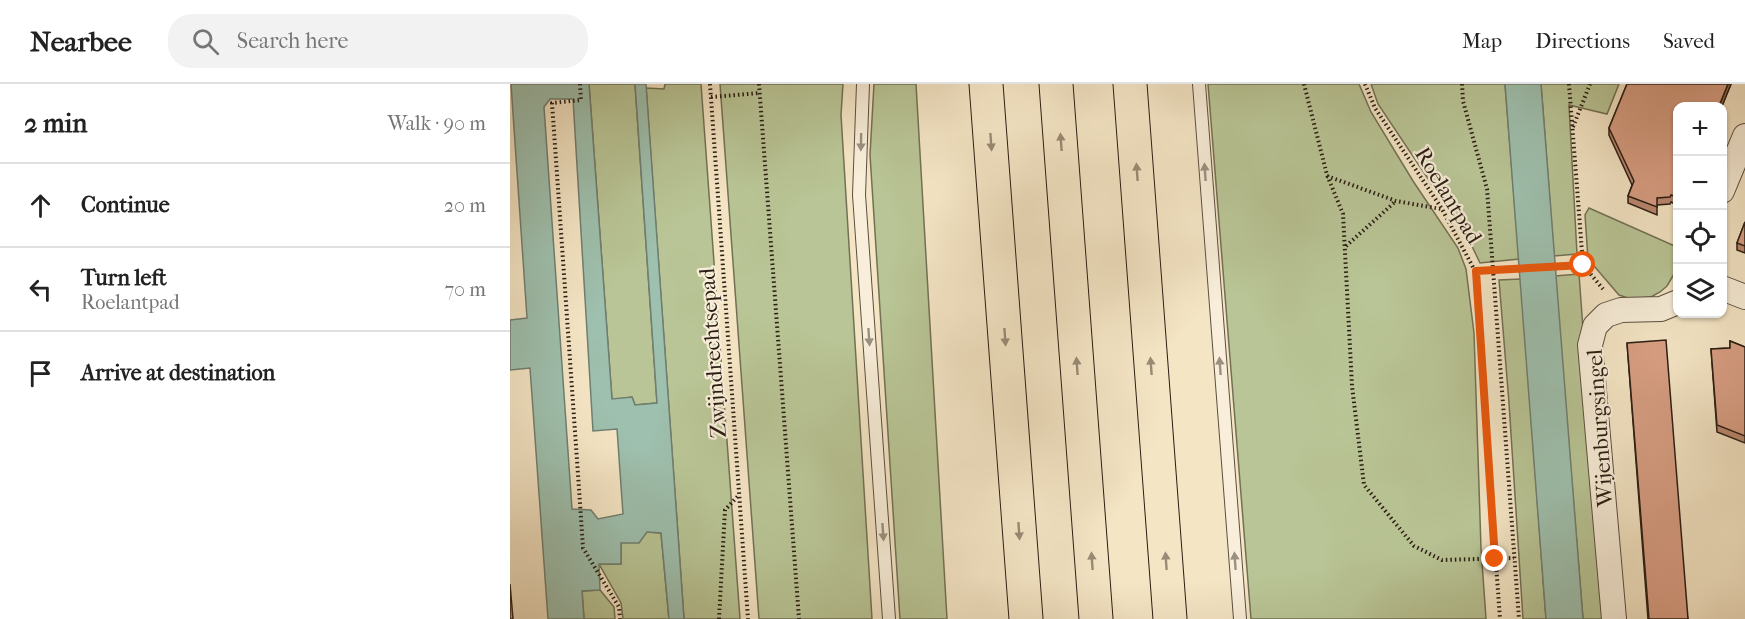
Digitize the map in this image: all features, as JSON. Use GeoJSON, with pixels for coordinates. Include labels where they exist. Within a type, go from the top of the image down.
{"type":"FeatureCollection","features":[{"type":"Feature","properties":{"kind":"highway"},"geometry":{"type":"LineString","coordinates":[[986,84],[1026,619]]}},
{"type":"Feature","properties":{"kind":"highway"},"geometry":{"type":"LineString","coordinates":[[1056,84],[1096,619]]}},
{"type":"Feature","properties":{"kind":"highway"},"geometry":{"type":"LineString","coordinates":[[1130,84],[1170,619]]}},
{"type":"Feature","properties":{"kind":"street"},"geometry":{"type":"LineString","coordinates":[[1727,179],[1745,136]]}},
{"type":"Feature","properties":{"kind":"street"},"geometry":{"type":"LineString","coordinates":[[1727,290],[1745,297]]}},
{"type":"Feature","properties":{"kind":"street","name":"Wijenburgsingel"},"geometry":{"type":"LineString","coordinates":[[1614,619],[1590,345],[1595,326],[1606,315],[1621,310],[1661,309],[1673,304]]}},
{"type":"Feature","properties":{"kind":"lane"},"geometry":{"type":"LineString","coordinates":[[863,84],[859,195],[889,619]]}},
{"type":"Feature","properties":{"kind":"lane"},"geometry":{"type":"LineString","coordinates":[[1198,84],[1240,619]]}},
{"type":"Feature","properties":{"kind":"path"},"geometry":{"type":"LineString","coordinates":[[580,84],[581,100],[552,103],[583,548],[619,607],[620,619]]}},
{"type":"Feature","properties":{"kind":"path","name":"Zwijndrechtsepad"},"geometry":{"type":"LineString","coordinates":[[710,84],[748,619]]}},
{"type":"Feature","properties":{"kind":"path"},"geometry":{"type":"LineString","coordinates":[[759,84],[799,619]]}},
{"type":"Feature","properties":{"kind":"path"},"geometry":{"type":"LineString","coordinates":[[1304,84],[1327,175],[1343,214],[1352,386],[1364,485],[1414,546],[1442,560],[1514,558]]}},
{"type":"Feature","properties":{"kind":"path","name":"Roelantpad"},"geometry":{"type":"LineString","coordinates":[[1365,84],[1375,108],[1442,209],[1476,271],[1500,619]]}},
{"type":"Feature","properties":{"kind":"path"},"geometry":{"type":"LineString","coordinates":[[1462,84],[1463,100],[1487,189],[1519,619]]}},
{"type":"Feature","properties":{"kind":"path"},"geometry":{"type":"LineString","coordinates":[[1476,271],[1583,265],[1569,84]]}},
{"type":"Feature","properties":{"kind":"path"},"geometry":{"type":"LineString","coordinates":[[1571,130],[1590,84]]}},
{"type":"Feature","properties":{"kind":"path"},"geometry":{"type":"LineString","coordinates":[[711,97],[760,93]]}},
{"type":"Feature","properties":{"kind":"path"},"geometry":{"type":"LineString","coordinates":[[1327,175],[1396,201],[1442,209]]}},
{"type":"Feature","properties":{"kind":"path"},"geometry":{"type":"LineString","coordinates":[[1346,246],[1396,201]]}},
{"type":"Feature","properties":{"kind":"path"},"geometry":{"type":"LineString","coordinates":[[719,619],[725,510],[739,496]]}},
{"type":"Feature","properties":{"kind":"shaded area"},"geometry":{"type":"Polygon","coordinates":[[[511,84],[589,84],[612,399],[632,397],[635,405],[657,403],[635,84],[646,84],[684,619],[669,619],[661,533],[647,532],[639,543],[621,543],[621,564],[599,564],[600,590],[582,591],[584,619],[548,619],[530,368],[510,370],[510,320],[527,318],[511,84]],[[550,99],[544,107],[572,509],[591,510],[598,519],[623,514],[617,429],[593,431],[573,99],[550,99]]]}},
{"type":"Feature","properties":{"kind":"shaded area"},"geometry":{"type":"Polygon","coordinates":[[[589,84],[635,84],[657,403],[635,405],[632,397],[612,400],[589,84]]]}},
{"type":"Feature","properties":{"kind":"shaded area"},"geometry":{"type":"Polygon","coordinates":[[[665,84],[701,84],[740,619],[684,619],[646,88],[664,89],[665,84]]]}},
{"type":"Feature","properties":{"kind":"shaded area"},"geometry":{"type":"Polygon","coordinates":[[[720,84],[843,84],[841,115],[872,619],[759,619],[720,84]]]}},
{"type":"Feature","properties":{"kind":"shaded area"},"geometry":{"type":"Polygon","coordinates":[[[874,84],[916,84],[947,619],[900,619],[870,155],[874,84]]]}},
{"type":"Feature","properties":{"kind":"shaded area"},"geometry":{"type":"Polygon","coordinates":[[[1208,84],[1359,84],[1371,112],[1413,181],[1458,248],[1466,269],[1474,333],[1481,548],[1486,619],[1251,619],[1208,84]]]}},
{"type":"Feature","properties":{"kind":"shaded area"},"geometry":{"type":"Polygon","coordinates":[[[1371,84],[1505,84],[1519,259],[1480,263],[1469,240],[1378,104],[1371,84]]]}},
{"type":"Feature","properties":{"kind":"shaded area"},"geometry":{"type":"Polygon","coordinates":[[[1505,84],[1541,84],[1583,619],[1546,619],[1505,84]]]}},
{"type":"Feature","properties":{"kind":"shaded area"},"geometry":{"type":"Polygon","coordinates":[[[1541,84],[1619,84],[1607,114],[1569,105],[1577,254],[1554,256],[1541,84]]]}},
{"type":"Feature","properties":{"kind":"shaded area"},"geometry":{"type":"Polygon","coordinates":[[[1589,208],[1673,245],[1673,276],[1667,286],[1651,297],[1631,299],[1619,295],[1588,259],[1585,215],[1589,208]]]}},
{"type":"Feature","properties":{"kind":"shaded area"},"geometry":{"type":"Polygon","coordinates":[[[1579,274],[1604,619],[1583,619],[1555,276],[1579,274]]]}},
{"type":"Feature","properties":{"kind":"shaded area"},"geometry":{"type":"Polygon","coordinates":[[[1521,279],[1546,619],[1523,619],[1499,280],[1521,279]]]}},
{"type":"Feature","properties":{"kind":"shaded area"},"geometry":{"type":"Polygon","coordinates":[[[647,532],[661,533],[669,619],[623,619],[621,603],[599,564],[621,564],[621,543],[647,532]]]}},
{"type":"Feature","properties":{"kind":"shaded area"},"geometry":{"type":"Polygon","coordinates":[[[600,590],[614,607],[615,619],[584,619],[582,591],[600,590]]]}},
{"type":"Feature","properties":{"kind":"building"},"geometry":{"type":"Polygon","coordinates":[[[1627,84],[1728,84],[1721,102],[1673,102],[1673,196],[1657,198],[1657,207],[1628,196],[1634,181],[1609,128],[1627,84]]]}},
{"type":"Feature","properties":{"kind":"building"},"geometry":{"type":"Polygon","coordinates":[[[1745,222],[1745,246],[1737,243],[1745,222]]]}},
{"type":"Feature","properties":{"kind":"building"},"geometry":{"type":"Polygon","coordinates":[[[1666,340],[1688,619],[1649,619],[1627,343],[1666,340]]]}},
{"type":"Feature","properties":{"kind":"building"},"geometry":{"type":"Polygon","coordinates":[[[1730,341],[1745,347],[1745,436],[1717,425],[1711,349],[1730,348],[1730,341]]]}},
{"type":"Feature","properties":{"kind":"building"},"geometry":{"type":"Polygon","coordinates":[[[510,584],[513,619],[510,619],[510,584]]]}},
{"type":"Feature","properties":{"kind":"route"},"geometry":{"type":"LineString","coordinates":[[1495,559],[1476,271],[1583,265]]}}]}
